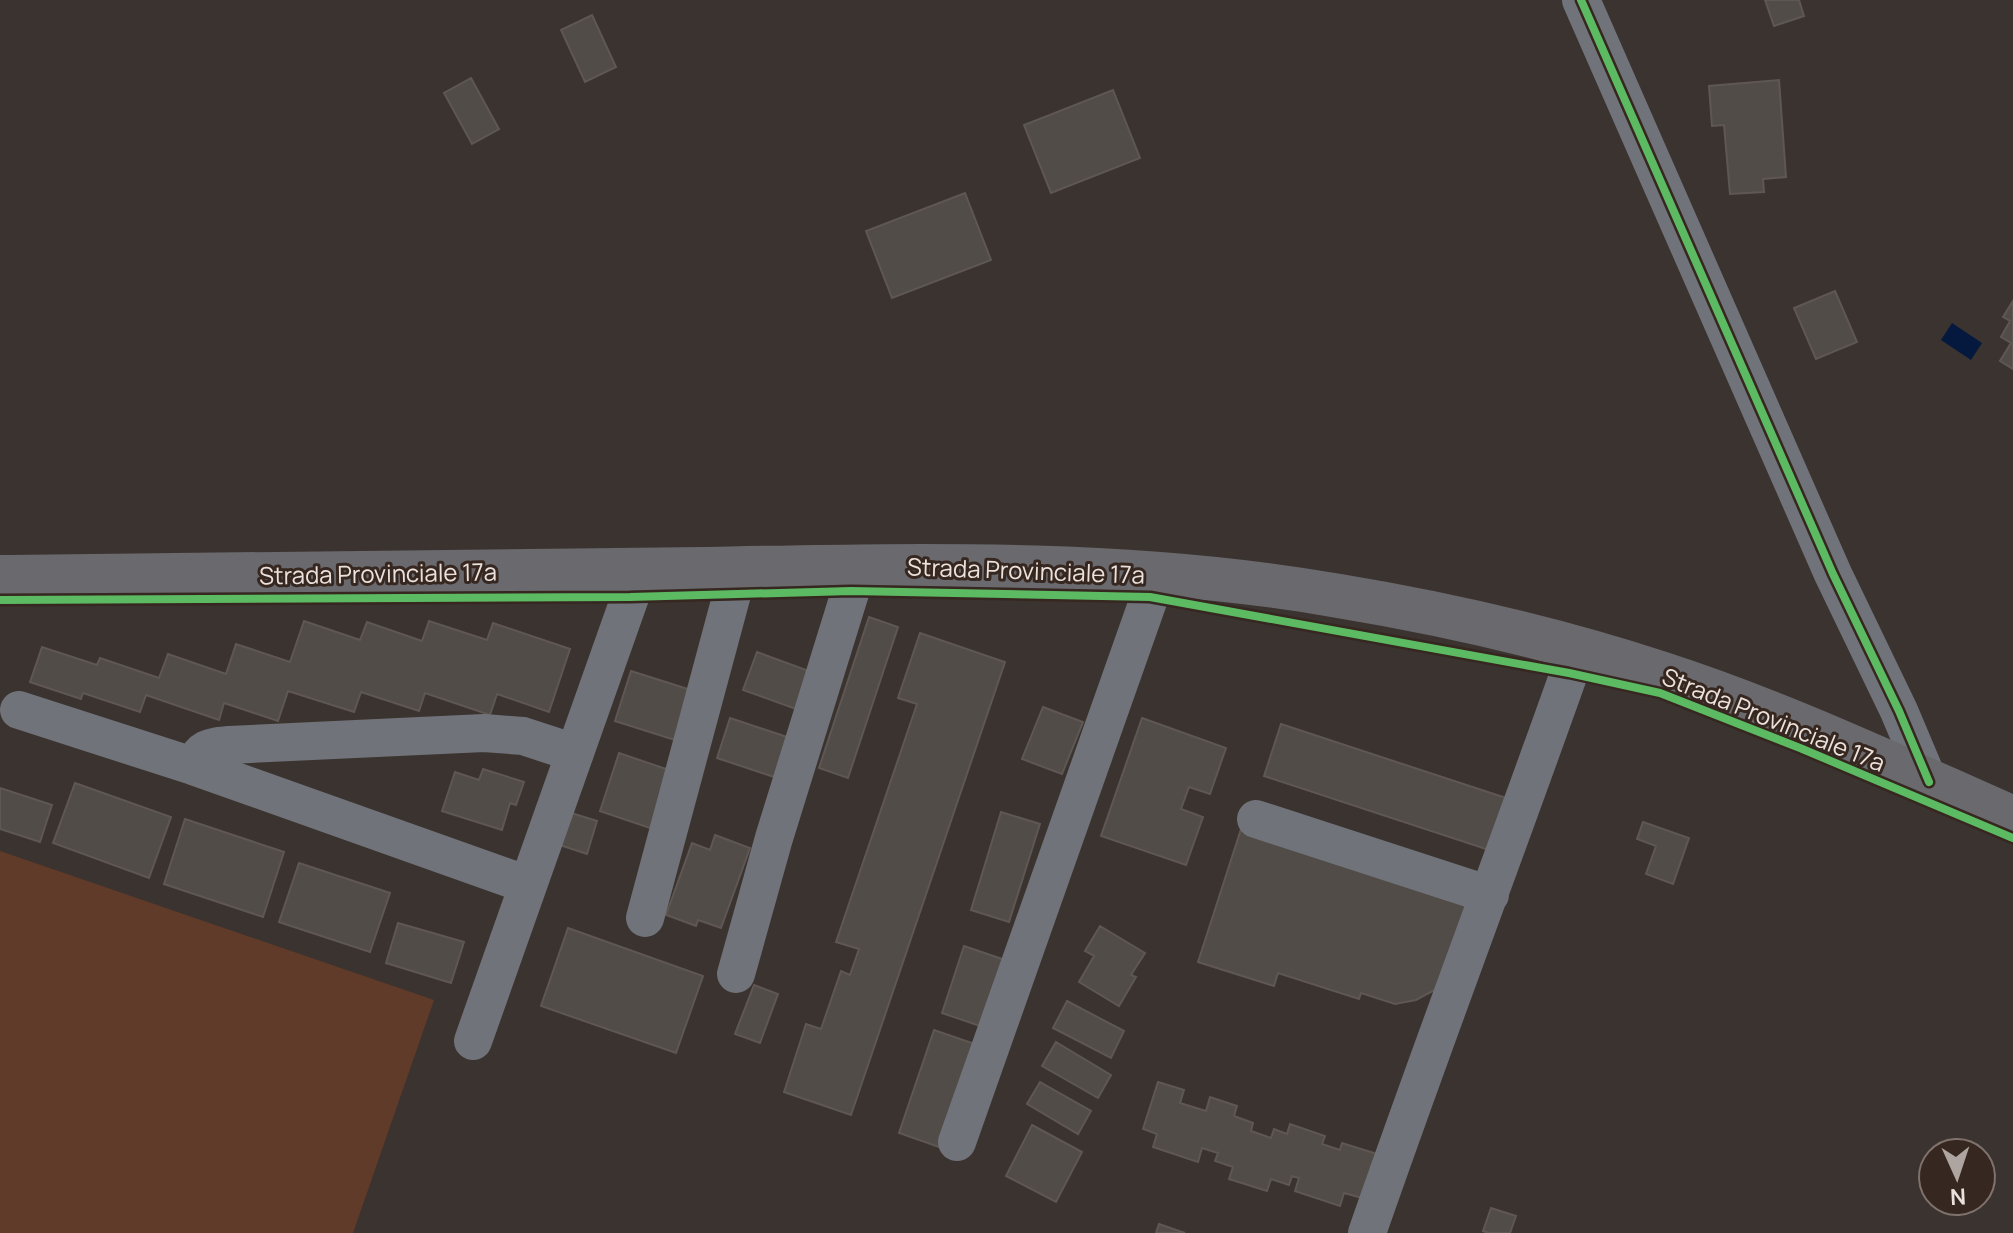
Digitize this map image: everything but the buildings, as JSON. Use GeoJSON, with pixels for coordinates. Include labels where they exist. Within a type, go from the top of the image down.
{"type":"FeatureCollection","features":[{"type":"Feature","properties":{"kind":"main road","name":"Strada Provinciale 17a"},"geometry":{"type":"LineString","coordinates":[[0,577],[1066,567],[1249,582],[1337,595],[1471,622],[1578,648],[1663,674],[1748,705],[2013,818]]}},
{"type":"Feature","properties":{"kind":"street"},"geometry":{"type":"LineString","coordinates":[[1581,0],[1833,574],[1899,711],[1929,782]]}},
{"type":"Feature","properties":{"kind":"street"},"geometry":{"type":"LineString","coordinates":[[736,974],[774,838],[858,567]]}},
{"type":"Feature","properties":{"kind":"street"},"geometry":{"type":"LineString","coordinates":[[645,918],[739,568]]}},
{"type":"Feature","properties":{"kind":"street"},"geometry":{"type":"LineString","coordinates":[[473,1041],[640,569]]}},
{"type":"Feature","properties":{"kind":"street"},"geometry":{"type":"LineString","coordinates":[[957,1142],[1158,573]]}},
{"type":"Feature","properties":{"kind":"street"},"geometry":{"type":"LineString","coordinates":[[1367,1233],[1416,1090],[1578,648]]}},
{"type":"Feature","properties":{"kind":"street"},"geometry":{"type":"LineString","coordinates":[[19,710],[193,766],[528,885]]}},
{"type":"Feature","properties":{"kind":"street"},"geometry":{"type":"LineString","coordinates":[[193,766],[207,748],[229,745],[484,733],[523,736],[575,753]]}},
{"type":"Feature","properties":{"kind":"street"},"geometry":{"type":"LineString","coordinates":[[1256,819],[1490,895]]}},
{"type":"Feature","properties":{"kind":"shaded area"},"geometry":{"type":"Polygon","coordinates":[[[0,851],[434,1000],[353,1233],[0,1233],[0,851]]]}},
{"type":"Feature","properties":{"kind":"water"},"geometry":{"type":"Polygon","coordinates":[[[1952,323],[1982,343],[1971,360],[1941,340],[1952,323]]]}},
{"type":"Feature","properties":{"kind":"cycle path"},"geometry":{"type":"LineString","coordinates":[[1581,0],[1833,574],[1899,711],[1929,782]]}},
{"type":"Feature","properties":{"kind":"cycle path"},"geometry":{"type":"LineString","coordinates":[[0,600],[630,597],[851,591],[1150,597],[1569,673],[1660,693],[2013,838]]}}]}
